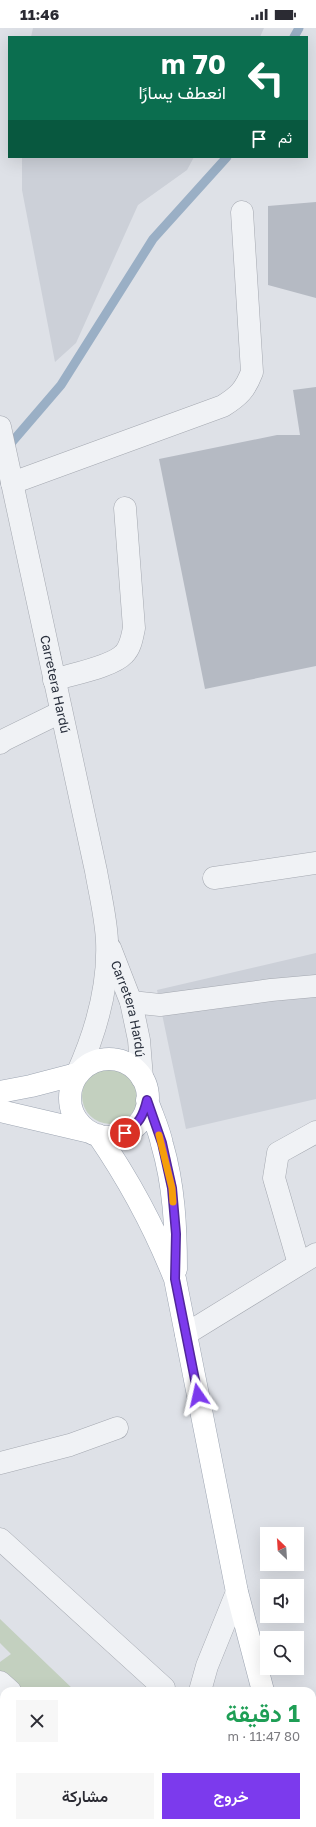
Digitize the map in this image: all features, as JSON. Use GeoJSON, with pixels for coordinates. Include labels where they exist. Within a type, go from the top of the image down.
{"type":"FeatureCollection","features":[{"type":"Feature","properties":{"kind":"main road"},"geometry":{"type":"LineString","coordinates":[[0,1092],[31,1086],[77,1074],[87,1066],[99,1060],[111,1059],[123,1062],[134,1068],[142,1078],[147,1093],[144,1114],[136,1125],[125,1133],[112,1136],[94,1134],[0,1111]]}},
{"type":"Feature","properties":{"kind":"main road"},"geometry":{"type":"LineString","coordinates":[[77,1074],[72,1086],[70,1100],[73,1113],[80,1124],[94,1134],[121,1169],[142,1205],[160,1241],[175,1279],[237,1592],[262,1687]]}},
{"type":"Feature","properties":{"kind":"main road"},"geometry":{"type":"LineString","coordinates":[[147,1100],[162,1143],[172,1188],[176,1234],[175,1279]]}},
{"type":"Feature","properties":{"kind":"street"},"geometry":{"type":"LineString","coordinates":[[11,476],[223,406],[236,398],[247,386],[252,372],[242,212]]}},
{"type":"Feature","properties":{"kind":"street","name":"Carretera Hardú"},"geometry":{"type":"LineString","coordinates":[[1,433],[96,871],[107,941],[104,989],[97,1023],[77,1074]]}},
{"type":"Feature","properties":{"kind":"street"},"geometry":{"type":"LineString","coordinates":[[54,680],[115,662],[125,653],[132,641],[134,628],[125,508]]}},
{"type":"Feature","properties":{"kind":"street"},"geometry":{"type":"LineString","coordinates":[[0,743],[61,712]]}},
{"type":"Feature","properties":{"kind":"street"},"geometry":{"type":"LineString","coordinates":[[214,878],[316,863]]}},
{"type":"Feature","properties":{"kind":"street","name":"Carretera Hardú"},"geometry":{"type":"LineString","coordinates":[[107,941],[131,1002],[139,1040],[142,1078]]}},
{"type":"Feature","properties":{"kind":"street"},"geometry":{"type":"LineString","coordinates":[[131,1002],[160,1005],[271,990],[316,986]]}},
{"type":"Feature","properties":{"kind":"street"},"geometry":{"type":"LineString","coordinates":[[186,1334],[308,1259],[274,1178],[278,1153],[316,1132]]}},
{"type":"Feature","properties":{"kind":"street"},"geometry":{"type":"LineString","coordinates":[[0,1463],[70,1445],[117,1428]]}},
{"type":"Feature","properties":{"kind":"street"},"geometry":{"type":"LineString","coordinates":[[0,1539],[163,1687]]}},
{"type":"Feature","properties":{"kind":"street"},"geometry":{"type":"LineString","coordinates":[[201,1687],[207,1666],[237,1592]]}},
{"type":"Feature","properties":{"kind":"shaded area"},"geometry":{"type":"Polygon","coordinates":[[[33,28],[264,28],[260,36],[31,36],[33,28]]]}},
{"type":"Feature","properties":{"kind":"shaded area"},"geometry":{"type":"Polygon","coordinates":[[[22,158],[193,158],[187,170],[138,205],[76,343],[55,362],[22,190],[22,158]]]}},
{"type":"Feature","properties":{"kind":"shaded area"},"geometry":{"type":"Polygon","coordinates":[[[316,953],[316,1099],[186,1129],[157,990],[316,953]]]}},
{"type":"Feature","properties":{"kind":"green space"},"geometry":{"type":"Polygon","coordinates":[[[110,1068],[125,1073],[133,1081],[138,1096],[133,1111],[125,1119],[110,1124],[95,1119],[87,1111],[82,1096],[87,1081],[95,1073],[110,1068]]]}},
{"type":"Feature","properties":{"kind":"green space"},"geometry":{"type":"Polygon","coordinates":[[[0,1619],[71,1687],[0,1687],[0,1662],[11,1654],[0,1643],[0,1619]]]}},
{"type":"Feature","properties":{"kind":"building"},"geometry":{"type":"Polygon","coordinates":[[[316,202],[316,298],[268,285],[268,206],[316,202]]]}},
{"type":"Feature","properties":{"kind":"building"},"geometry":{"type":"Polygon","coordinates":[[[316,387],[316,666],[205,689],[159,459],[277,435],[300,435],[293,390],[316,387]]]}},
{"type":"Feature","properties":{"kind":"waterway"},"geometry":{"type":"LineString","coordinates":[[295,36],[299,28]]}},
{"type":"Feature","properties":{"kind":"waterway"},"geometry":{"type":"LineString","coordinates":[[6,449],[61,385],[153,239],[226,158]]}},
{"type":"Feature","properties":{"kind":"slow traffic"},"geometry":{"type":"LineString","coordinates":[[159,1135],[172,1188],[173,1202]]}},
{"type":"Feature","properties":{"kind":"route"},"geometry":{"type":"LineString","coordinates":[[125,1133],[136,1125],[144,1114],[147,1100],[162,1143],[172,1188],[176,1234],[175,1279],[198,1395]]}}]}
